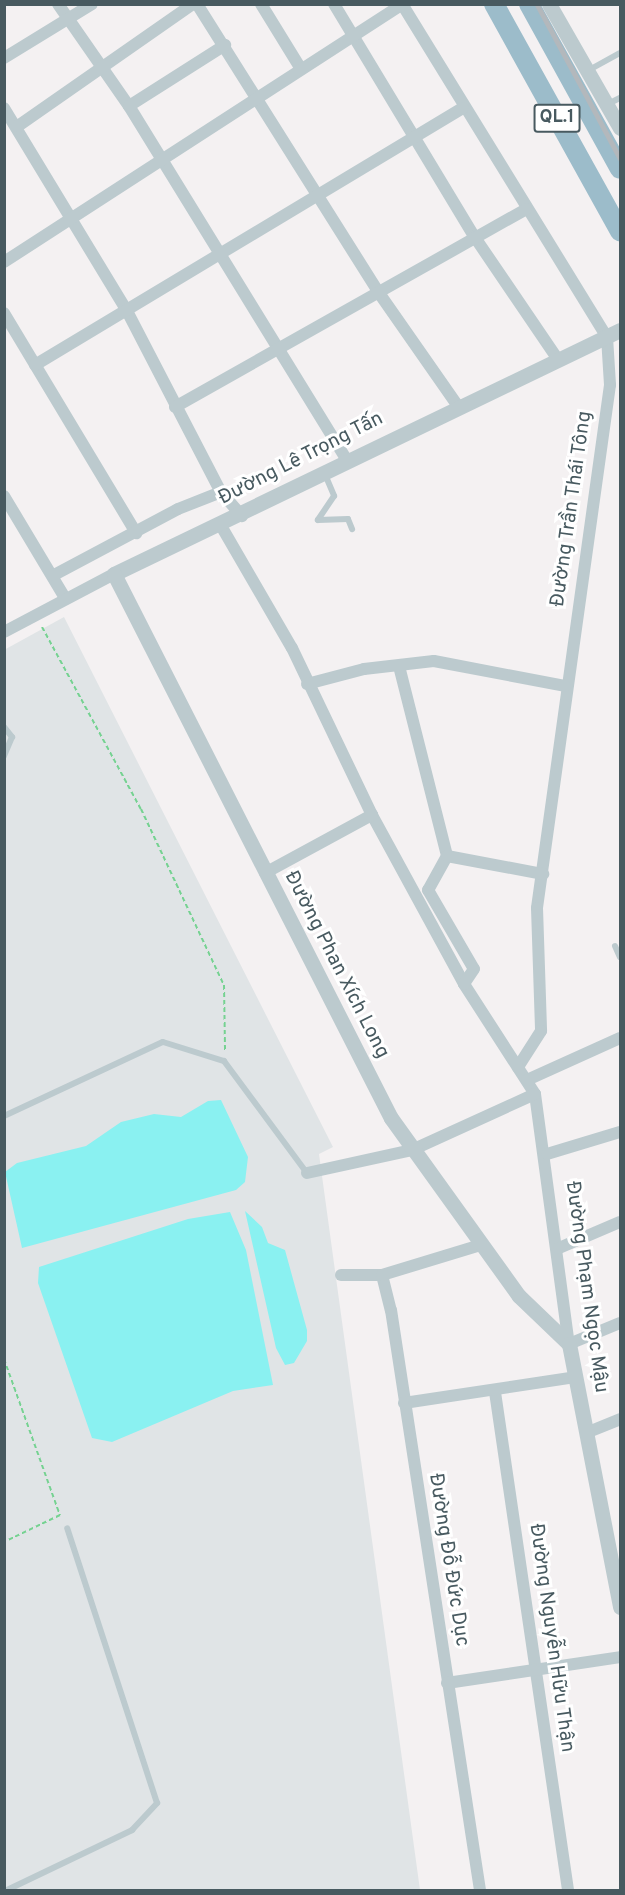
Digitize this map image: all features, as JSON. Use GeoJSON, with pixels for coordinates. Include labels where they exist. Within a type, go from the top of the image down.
{"type":"FeatureCollection","features":[{"type":"Feature","properties":{"kind":"highway","name":"QL.1"},"geometry":{"type":"LineString","coordinates":[[494,4],[621,231]]}},
{"type":"Feature","properties":{"kind":"highway","name":"QL.1"},"geometry":{"type":"LineString","coordinates":[[529,4],[621,169]]}},
{"type":"Feature","properties":{"kind":"street"},"geometry":{"type":"LineString","coordinates":[[58,4],[100,67],[129,105],[162,164],[218,254],[281,347],[346,459]]}},
{"type":"Feature","properties":{"kind":"street"},"geometry":{"type":"LineString","coordinates":[[4,58],[92,4]]}},
{"type":"Feature","properties":{"kind":"street"},"geometry":{"type":"LineString","coordinates":[[18,126],[100,67],[195,4],[258,95],[379,292],[457,405]]}},
{"type":"Feature","properties":{"kind":"street"},"geometry":{"type":"LineString","coordinates":[[261,4],[301,69]]}},
{"type":"Feature","properties":{"kind":"street"},"geometry":{"type":"LineString","coordinates":[[334,4],[474,236],[557,358]]}},
{"type":"Feature","properties":{"kind":"street"},"geometry":{"type":"LineString","coordinates":[[549,4],[605,105],[621,128]]}},
{"type":"Feature","properties":{"kind":"street"},"geometry":{"type":"LineString","coordinates":[[4,262],[162,164],[258,95],[301,69],[352,33],[402,5],[526,209],[614,333]]}},
{"type":"Feature","properties":{"kind":"street"},"geometry":{"type":"LineString","coordinates":[[129,105],[225,45]]}},
{"type":"Feature","properties":{"kind":"street"},"geometry":{"type":"LineString","coordinates":[[4,108],[18,126],[127,312],[221,492],[242,516]]}},
{"type":"Feature","properties":{"kind":"street"},"geometry":{"type":"LineString","coordinates":[[35,365],[127,312],[218,254],[463,108]]}},
{"type":"Feature","properties":{"kind":"street"},"geometry":{"type":"LineString","coordinates":[[175,407],[474,236],[526,209]]}},
{"type":"Feature","properties":{"kind":"street"},"geometry":{"type":"LineString","coordinates":[[4,313],[136,533]]}},
{"type":"Feature","properties":{"kind":"street","name":"Đường Lê Trọng Tấn"},"geometry":{"type":"LineString","coordinates":[[4,632],[114,574],[242,516],[346,459],[614,333]]}},
{"type":"Feature","properties":{"kind":"street","name":"Đường Trần Thái Tông"},"geometry":{"type":"LineString","coordinates":[[518,1067],[541,1031],[537,908],[543,874],[548,802],[610,385],[614,333]]}},
{"type":"Feature","properties":{"kind":"street"},"geometry":{"type":"LineString","coordinates":[[54,575],[221,492]]}},
{"type":"Feature","properties":{"kind":"street"},"geometry":{"type":"LineString","coordinates":[[4,496],[54,575],[65,598]]}},
{"type":"Feature","properties":{"kind":"street","name":"Đường Phạm Ngọc Mậu"},"geometry":{"type":"LineString","coordinates":[[220,524],[346,752],[372,815],[464,984],[535,1094],[547,1154],[569,1344],[586,1433],[617,1556],[621,1607]]}},
{"type":"Feature","properties":{"kind":"street","name":"Đường Phan Xích Long"},"geometry":{"type":"LineString","coordinates":[[114,574],[265,873],[412,1150],[519,1296],[569,1344]]}},
{"type":"Feature","properties":{"kind":"street"},"geometry":{"type":"LineString","coordinates":[[307,684],[399,666],[434,662],[565,686]]}},
{"type":"Feature","properties":{"kind":"street"},"geometry":{"type":"LineString","coordinates":[[399,666],[447,856],[428,890],[474,969],[464,984]]}},
{"type":"Feature","properties":{"kind":"street"},"geometry":{"type":"LineString","coordinates":[[265,873],[372,815]]}},
{"type":"Feature","properties":{"kind":"street"},"geometry":{"type":"LineString","coordinates":[[447,856],[543,874]]}},
{"type":"Feature","properties":{"kind":"street"},"geometry":{"type":"LineString","coordinates":[[527,1080],[621,1038]]}},
{"type":"Feature","properties":{"kind":"street"},"geometry":{"type":"LineString","coordinates":[[307,1173],[412,1150],[535,1094]]}},
{"type":"Feature","properties":{"kind":"street"},"geometry":{"type":"LineString","coordinates":[[547,1154],[621,1132]]}},
{"type":"Feature","properties":{"kind":"street"},"geometry":{"type":"LineString","coordinates":[[559,1248],[621,1222]]}},
{"type":"Feature","properties":{"kind":"street"},"geometry":{"type":"LineString","coordinates":[[341,1275],[382,1275],[482,1245]]}},
{"type":"Feature","properties":{"kind":"street","name":"Đường Đỗ Đức Dục"},"geometry":{"type":"LineString","coordinates":[[382,1275],[480,1890]]}},
{"type":"Feature","properties":{"kind":"street"},"geometry":{"type":"LineString","coordinates":[[569,1344],[621,1323]]}},
{"type":"Feature","properties":{"kind":"street"},"geometry":{"type":"LineString","coordinates":[[404,1403],[495,1392],[575,1377]]}},
{"type":"Feature","properties":{"kind":"street","name":"Đường Nguyễn Hữu Thận"},"geometry":{"type":"LineString","coordinates":[[495,1392],[568,1890]]}},
{"type":"Feature","properties":{"kind":"street"},"geometry":{"type":"LineString","coordinates":[[586,1433],[621,1419]]}},
{"type":"Feature","properties":{"kind":"street"},"geometry":{"type":"LineString","coordinates":[[447,1683],[535,1668],[621,1657]]}},
{"type":"Feature","properties":{"kind":"lane"},"geometry":{"type":"LineString","coordinates":[[586,71],[621,54]]}},
{"type":"Feature","properties":{"kind":"lane"},"geometry":{"type":"LineString","coordinates":[[605,105],[621,98]]}},
{"type":"Feature","properties":{"kind":"lane"},"geometry":{"type":"LineString","coordinates":[[323,472],[334,496],[318,520],[348,519],[352,529]]}},
{"type":"Feature","properties":{"kind":"lane"},"geometry":{"type":"LineString","coordinates":[[4,728],[12,737],[4,756]]}},
{"type":"Feature","properties":{"kind":"lane"},"geometry":{"type":"LineString","coordinates":[[615,946],[621,957]]}},
{"type":"Feature","properties":{"kind":"lane"},"geometry":{"type":"LineString","coordinates":[[4,1116],[163,1042],[224,1061],[307,1173]]}},
{"type":"Feature","properties":{"kind":"lane"},"geometry":{"type":"LineString","coordinates":[[7,1890],[132,1830],[158,1803],[67,1528]]}},
{"type":"Feature","properties":{"kind":"path"},"geometry":{"type":"LineString","coordinates":[[36,615],[141,809],[224,985],[224,1061]]}},
{"type":"Feature","properties":{"kind":"path"},"geometry":{"type":"LineString","coordinates":[[4,1359],[60,1515],[4,1542]]}},
{"type":"Feature","properties":{"kind":"shaded area"},"geometry":{"type":"Polygon","coordinates":[[[64,617],[333,1147],[319,1154],[420,1890],[5,1890],[4,650],[64,617]]]}},
{"type":"Feature","properties":{"kind":"water"},"geometry":{"type":"Polygon","coordinates":[[[221,1100],[248,1157],[245,1182],[236,1190],[22,1248],[5,1172],[17,1163],[86,1146],[121,1122],[154,1114],[181,1117],[208,1101],[221,1100]]]}},
{"type":"Feature","properties":{"kind":"water"},"geometry":{"type":"Polygon","coordinates":[[[245,1211],[262,1227],[268,1243],[285,1250],[307,1330],[307,1341],[294,1363],[285,1365],[276,1348],[245,1211]]]}},
{"type":"Feature","properties":{"kind":"water"},"geometry":{"type":"Polygon","coordinates":[[[230,1212],[246,1250],[273,1385],[233,1391],[112,1442],[92,1438],[38,1283],[39,1267],[188,1219],[230,1212]]]}},
{"type":"Feature","properties":{"kind":"railway"},"geometry":{"type":"LineString","coordinates":[[537,4],[620,158]]}}]}
